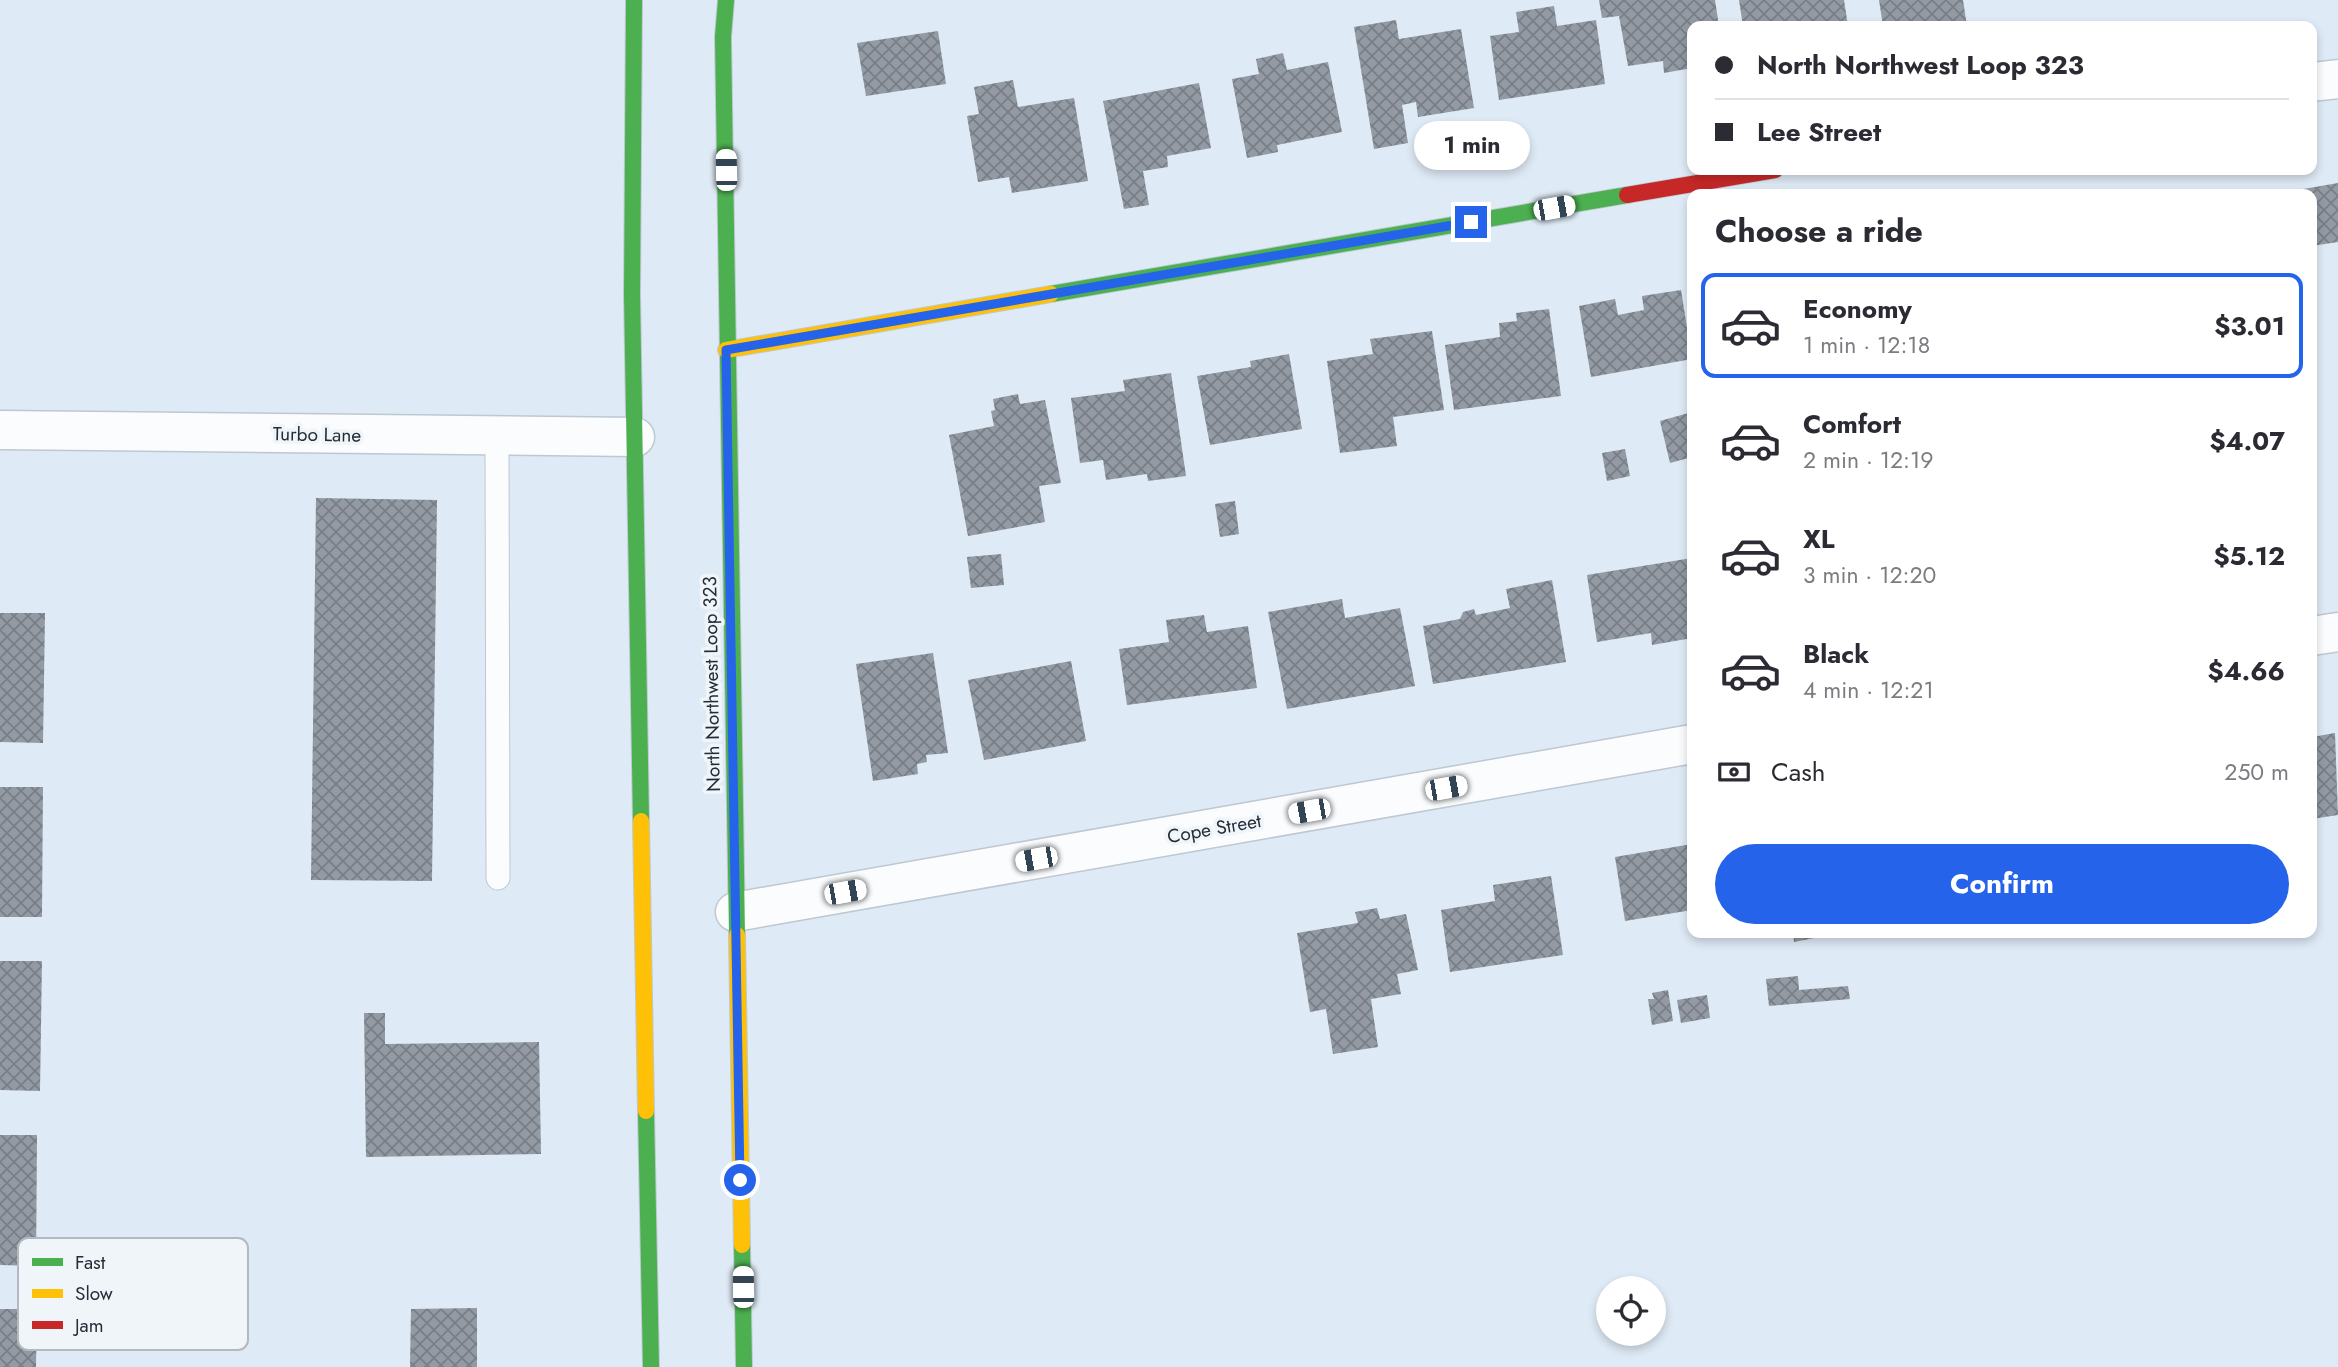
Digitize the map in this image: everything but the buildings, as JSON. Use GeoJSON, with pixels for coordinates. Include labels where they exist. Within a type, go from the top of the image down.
{"type":"FeatureCollection","features":[{"type":"Feature","properties":{"kind":"main road"},"geometry":{"type":"LineString","coordinates":[[634,0],[631,187],[650,1367]]}},
{"type":"Feature","properties":{"kind":"main road","name":"North Northwest Loop 323"},"geometry":{"type":"LineString","coordinates":[[726,0],[723,37],[726,350],[744,1367]]}},
{"type":"Feature","properties":{"kind":"main road"},"geometry":{"type":"LineString","coordinates":[[726,350],[1746,175]]}},
{"type":"Feature","properties":{"kind":"street"},"geometry":{"type":"LineString","coordinates":[[2317,81],[2338,79]]}},
{"type":"Feature","properties":{"kind":"street","name":"Turbo Lane"},"geometry":{"type":"LineString","coordinates":[[0,430],[635,438]]}},
{"type":"Feature","properties":{"kind":"street"},"geometry":{"type":"LineString","coordinates":[[2317,635],[2338,632]]}},
{"type":"Feature","properties":{"kind":"street","name":"Cope Street"},"geometry":{"type":"LineString","coordinates":[[735,912],[1687,745]]}},
{"type":"Feature","properties":{"kind":"lane"},"geometry":{"type":"LineString","coordinates":[[497,436],[498,878]]}},
{"type":"Feature","properties":{"kind":"traffic: fast"},"geometry":{"type":"LineString","coordinates":[[634,0],[632,295],[641,821]]}},
{"type":"Feature","properties":{"kind":"traffic: fast"},"geometry":{"type":"LineString","coordinates":[[726,0],[723,37],[737,935]]}},
{"type":"Feature","properties":{"kind":"traffic: fast"},"geometry":{"type":"LineString","coordinates":[[1051,294],[1627,195]]}},
{"type":"Feature","properties":{"kind":"traffic: fast"},"geometry":{"type":"LineString","coordinates":[[646,1111],[651,1367]]}},
{"type":"Feature","properties":{"kind":"traffic: fast"},"geometry":{"type":"LineString","coordinates":[[742,1245],[744,1367]]}},
{"type":"Feature","properties":{"kind":"traffic: slow"},"geometry":{"type":"LineString","coordinates":[[726,350],[1051,294]]}},
{"type":"Feature","properties":{"kind":"traffic: slow"},"geometry":{"type":"LineString","coordinates":[[641,821],[646,1111]]}},
{"type":"Feature","properties":{"kind":"traffic: slow"},"geometry":{"type":"LineString","coordinates":[[737,935],[742,1245]]}},
{"type":"Feature","properties":{"kind":"traffic: jam"},"geometry":{"type":"LineString","coordinates":[[1627,195],[1745,175]]}},
{"type":"Feature","properties":{"kind":"route"},"geometry":{"type":"LineString","coordinates":[[740,1180],[726,350],[1471,222]]}}]}
